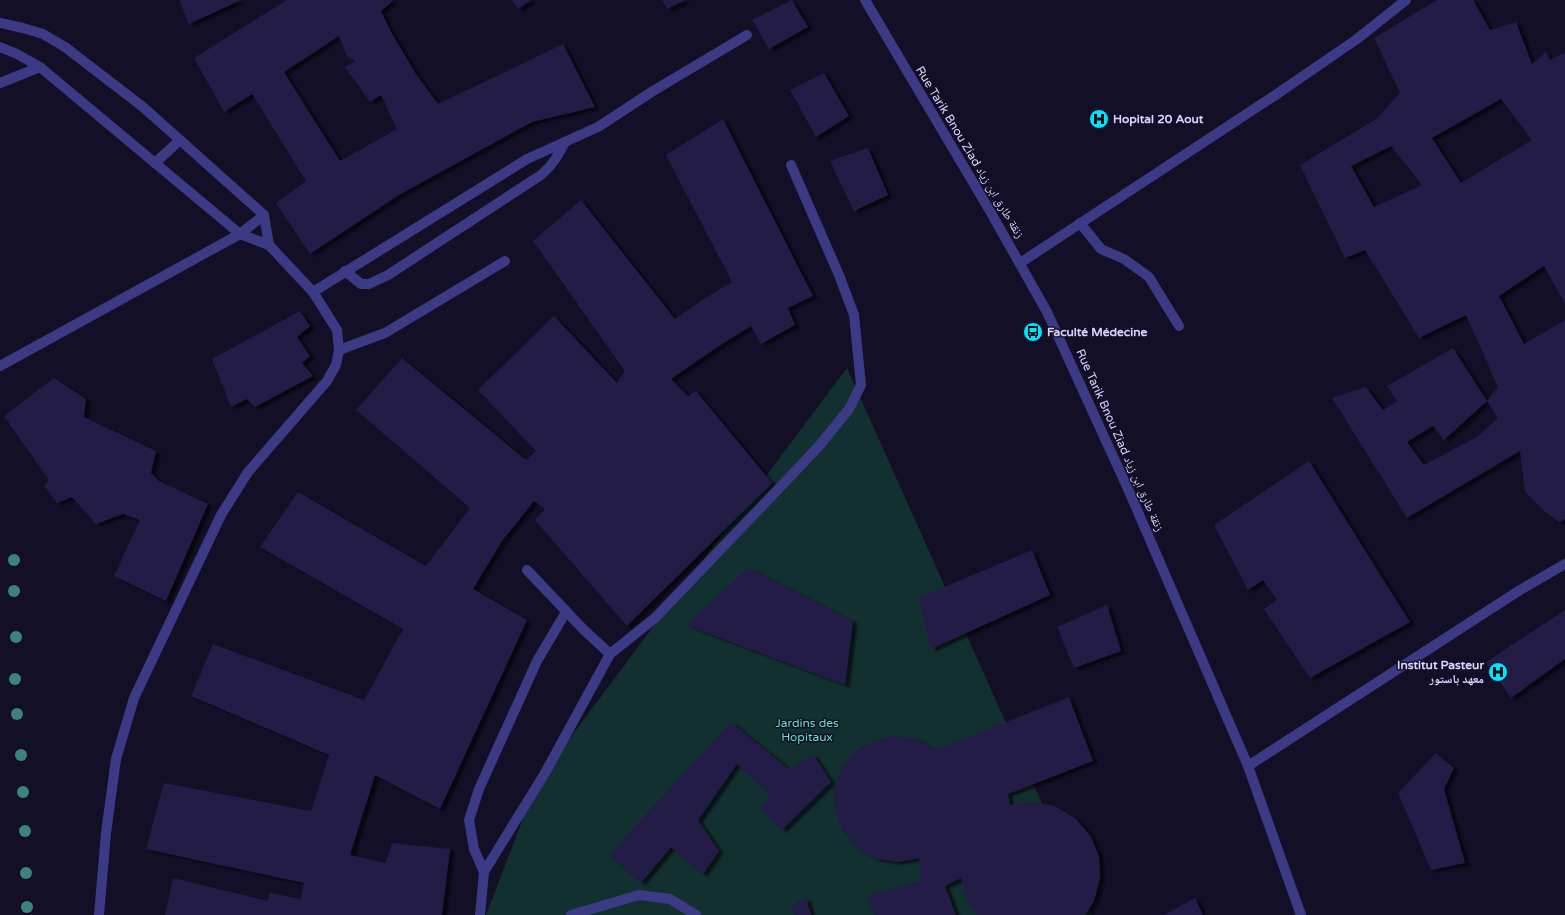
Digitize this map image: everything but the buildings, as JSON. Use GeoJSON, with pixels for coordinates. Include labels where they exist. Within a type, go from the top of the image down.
{"type":"FeatureCollection","features":[{"type":"Feature","properties":{"kind":"street","name":"Rue Tarik Bnou Ziad زنقة طارق ابن زياد"},"geometry":{"type":"LineString","coordinates":[[865,0],[1020,263],[1047,312],[1128,489],[1248,766],[1301,915]]}},
{"type":"Feature","properties":{"kind":"street"},"geometry":{"type":"LineString","coordinates":[[1020,263],[1326,61],[1357,39],[1406,0]]}},
{"type":"Feature","properties":{"kind":"street"},"geometry":{"type":"LineString","coordinates":[[0,23],[43,34],[65,47],[143,107],[264,215],[269,245]]}},
{"type":"Feature","properties":{"kind":"street"},"geometry":{"type":"LineString","coordinates":[[313,292],[527,158],[598,127],[653,91],[747,35]]}},
{"type":"Feature","properties":{"kind":"street"},"geometry":{"type":"LineString","coordinates":[[0,47],[17,54],[40,67],[240,234],[269,245],[313,292],[337,330],[339,350],[336,365],[327,382],[248,472],[221,515],[134,698],[116,759],[106,833],[99,915]]}},
{"type":"Feature","properties":{"kind":"street"},"geometry":{"type":"LineString","coordinates":[[0,83],[40,67]]}},
{"type":"Feature","properties":{"kind":"street"},"geometry":{"type":"LineString","coordinates":[[155,163],[180,140]]}},
{"type":"Feature","properties":{"kind":"street"},"geometry":{"type":"LineString","coordinates":[[345,271],[361,284],[369,284],[388,275],[541,175],[557,158],[565,142]]}},
{"type":"Feature","properties":{"kind":"street"},"geometry":{"type":"LineString","coordinates":[[480,915],[484,872],[545,773],[610,654],[655,618],[819,446],[849,409],[861,385],[854,315],[839,275],[791,165]]}},
{"type":"Feature","properties":{"kind":"street"},"geometry":{"type":"LineString","coordinates":[[0,366],[240,234],[264,215]]}},
{"type":"Feature","properties":{"kind":"street"},"geometry":{"type":"LineString","coordinates":[[1080,223],[1101,249],[1124,259],[1149,277],[1179,326]]}},
{"type":"Feature","properties":{"kind":"street"},"geometry":{"type":"LineString","coordinates":[[339,350],[385,333],[504,261]]}},
{"type":"Feature","properties":{"kind":"street"},"geometry":{"type":"LineString","coordinates":[[1248,766],[1520,590],[1565,564]]}},
{"type":"Feature","properties":{"kind":"street"},"geometry":{"type":"LineString","coordinates":[[527,570],[566,612],[610,654]]}},
{"type":"Feature","properties":{"kind":"street"},"geometry":{"type":"LineString","coordinates":[[484,872],[474,849],[469,820],[479,789],[537,661],[566,612]]}},
{"type":"Feature","properties":{"kind":"street"},"geometry":{"type":"LineString","coordinates":[[571,915],[639,895],[670,900],[696,915]]}},
{"type":"Feature","properties":{"kind":"green space","name":"Jardins des Hopitaux"},"geometry":{"type":"Polygon","coordinates":[[[847,368],[1092,915],[486,915],[537,782],[847,368]]]}},
{"type":"Feature","properties":{"kind":"place","name":"Hopital 20 Aout"},"geometry":{"type":"Point","coordinates":[1099,119]}},
{"type":"Feature","properties":{"kind":"place","name":"Faculté Médecine"},"geometry":{"type":"Point","coordinates":[1033,332]}},
{"type":"Feature","properties":{"kind":"place","name":"Institut Pasteur معهد باستور"},"geometry":{"type":"Point","coordinates":[1498,672]}}]}
